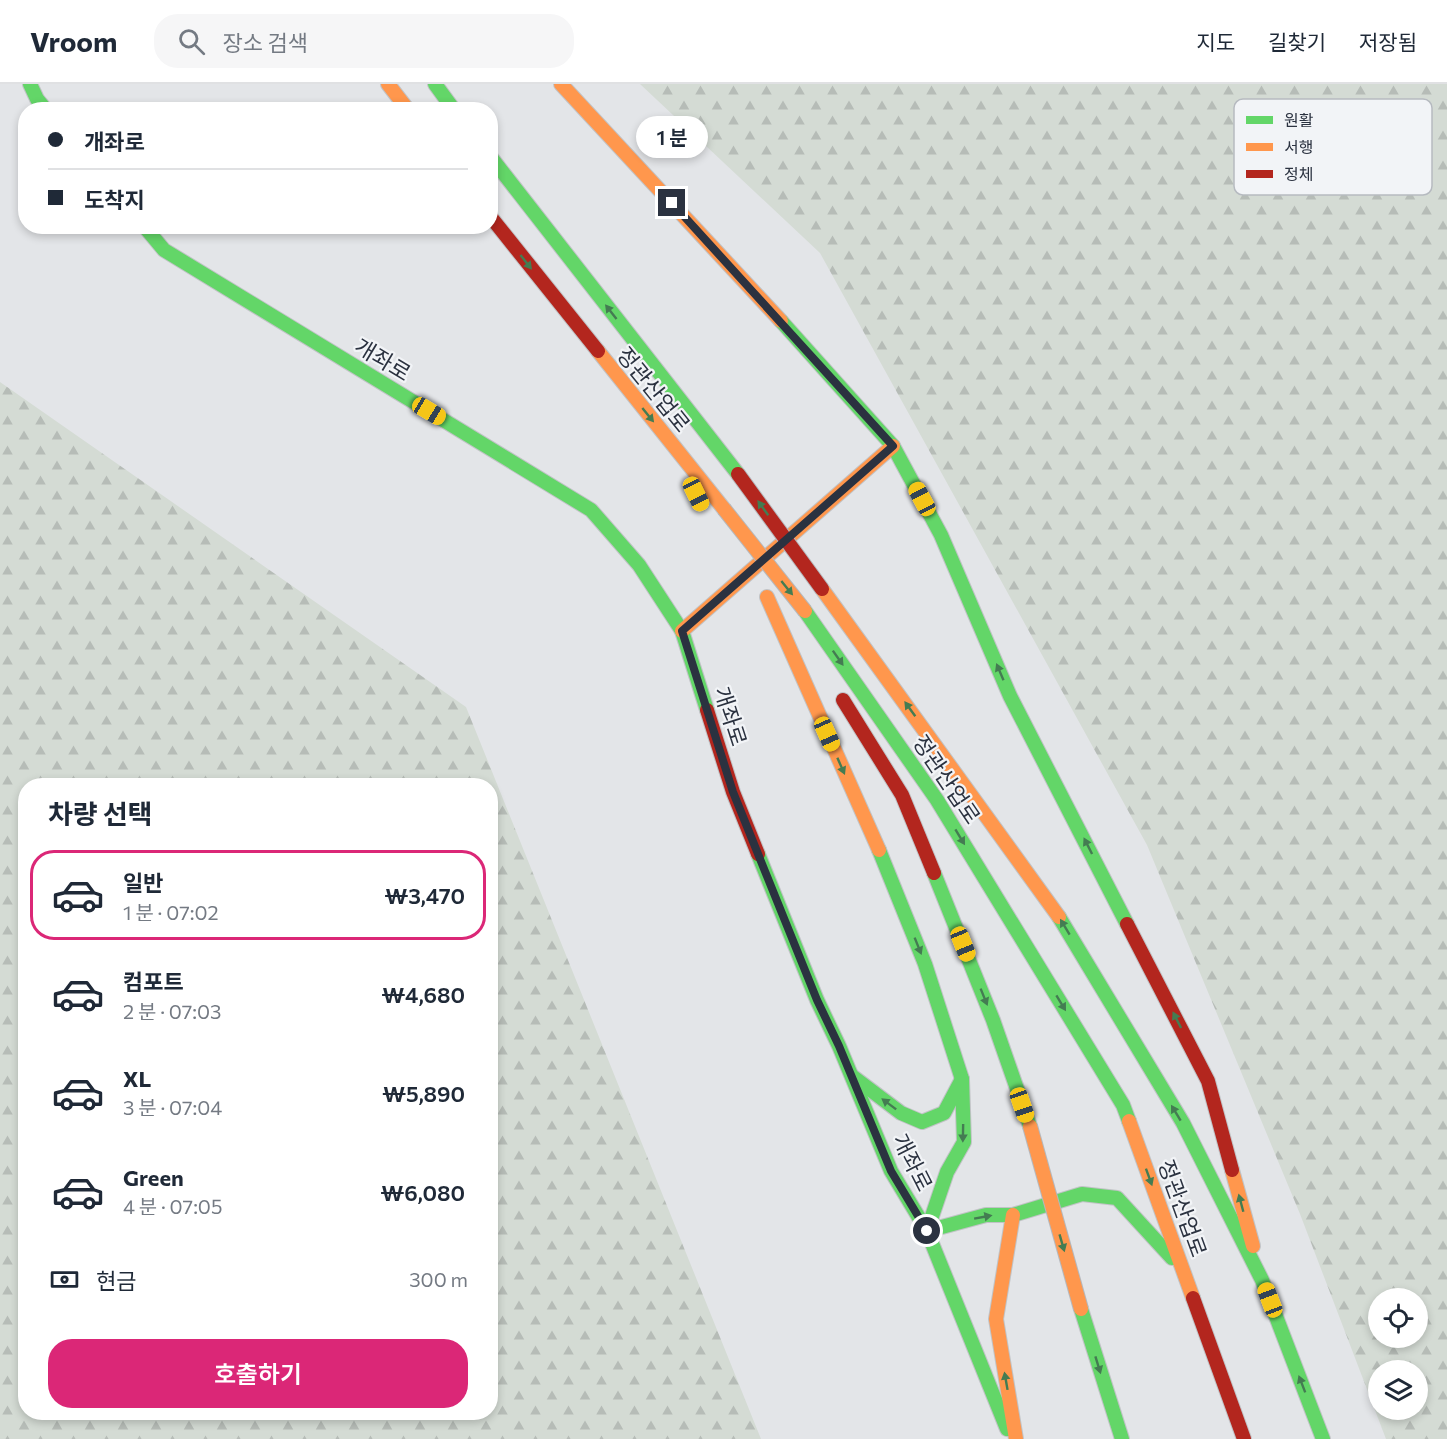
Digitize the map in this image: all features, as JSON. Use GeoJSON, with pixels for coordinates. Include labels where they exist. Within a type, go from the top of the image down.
{"type":"FeatureCollection","features":[{"type":"Feature","properties":{"kind":"main road"},"geometry":{"type":"LineString","coordinates":[[30,84],[39,102]]}},
{"type":"Feature","properties":{"kind":"main road"},"geometry":{"type":"LineString","coordinates":[[388,84],[402,102]]}},
{"type":"Feature","properties":{"kind":"main road"},"geometry":{"type":"LineString","coordinates":[[435,84],[448,102]]}},
{"type":"Feature","properties":{"kind":"main road"},"geometry":{"type":"LineString","coordinates":[[561,84],[735,270],[893,446],[941,535],[1010,696],[1208,1082],[1263,1280]]}},
{"type":"Feature","properties":{"kind":"main road","name":"정관산업로"},"geometry":{"type":"LineString","coordinates":[[498,166],[738,474],[1057,913],[1183,1123],[1263,1280],[1323,1439]]}},
{"type":"Feature","properties":{"kind":"main road","name":"정관산업로"},"geometry":{"type":"LineString","coordinates":[[498,226],[805,611],[938,800],[1123,1105],[1244,1439]]}},
{"type":"Feature","properties":{"kind":"main road","name":"개좌로"},"geometry":{"type":"LineString","coordinates":[[151,234],[164,250],[591,510],[639,565],[682,631],[733,792],[817,1000],[852,1076],[891,1171],[927,1231],[1011,1439]]}},
{"type":"Feature","properties":{"kind":"main road"},"geometry":{"type":"LineString","coordinates":[[670,443],[699,501]]}},
{"type":"Feature","properties":{"kind":"main road"},"geometry":{"type":"LineString","coordinates":[[682,631],[893,446]]}},
{"type":"Feature","properties":{"kind":"main road"},"geometry":{"type":"LineString","coordinates":[[739,559],[807,651]]}},
{"type":"Feature","properties":{"kind":"main road"},"geometry":{"type":"LineString","coordinates":[[767,597],[890,876],[925,964],[962,1079],[964,1142],[947,1172],[927,1231]]}},
{"type":"Feature","properties":{"kind":"main road"},"geometry":{"type":"LineString","coordinates":[[835,687],[902,795],[993,1020],[1030,1126],[1081,1309],[1122,1439]]}},
{"type":"Feature","properties":{"kind":"main road"},"geometry":{"type":"LineString","coordinates":[[852,1076],[901,1113],[922,1122],[945,1113],[962,1079]]}},
{"type":"Feature","properties":{"kind":"main road"},"geometry":{"type":"LineString","coordinates":[[927,1231],[986,1215],[1013,1215],[1082,1194],[1117,1198],[1184,1270]]}},
{"type":"Feature","properties":{"kind":"main road"},"geometry":{"type":"LineString","coordinates":[[1013,1215],[996,1319],[1016,1439]]}},
{"type":"Feature","properties":{"kind":"green space"},"geometry":{"type":"Polygon","coordinates":[[[640,84],[1447,84],[1447,1439],[1386,1439],[1379,1420],[1428,1420],[1428,1360],[1368,1360],[1368,1392],[1300,1214],[1147,845],[820,253],[640,84]]]}},
{"type":"Feature","properties":{"kind":"green space"},"geometry":{"type":"Polygon","coordinates":[[[0,382],[466,707],[495,778],[18,778],[18,1420],[498,1420],[498,786],[761,1439],[0,1439],[0,382]]]}},
{"type":"Feature","properties":{"kind":"traffic: fast"},"geometry":{"type":"LineString","coordinates":[[30,84],[39,102]]}},
{"type":"Feature","properties":{"kind":"traffic: fast"},"geometry":{"type":"LineString","coordinates":[[435,84],[448,102]]}},
{"type":"Feature","properties":{"kind":"traffic: fast"},"geometry":{"type":"LineString","coordinates":[[498,166],[738,474]]}},
{"type":"Feature","properties":{"kind":"traffic: fast"},"geometry":{"type":"LineString","coordinates":[[151,234],[164,250],[591,510],[639,565],[682,631],[707,710]]}},
{"type":"Feature","properties":{"kind":"traffic: fast"},"geometry":{"type":"LineString","coordinates":[[781,321],[893,446],[941,535],[1010,696],[1127,924]]}},
{"type":"Feature","properties":{"kind":"traffic: fast"},"geometry":{"type":"LineString","coordinates":[[805,611],[937,800],[1123,1105],[1129,1121]]}},
{"type":"Feature","properties":{"kind":"traffic: fast"},"geometry":{"type":"LineString","coordinates":[[879,850],[925,964],[962,1079],[964,1142],[947,1172],[927,1231]]}},
{"type":"Feature","properties":{"kind":"traffic: fast"},"geometry":{"type":"LineString","coordinates":[[758,854],[817,1000],[839,1046],[891,1171],[927,1231],[1007,1429]]}},
{"type":"Feature","properties":{"kind":"traffic: fast"},"geometry":{"type":"LineString","coordinates":[[934,873],[993,1020],[1030,1126]]}},
{"type":"Feature","properties":{"kind":"traffic: fast"},"geometry":{"type":"LineString","coordinates":[[1059,917],[1183,1123],[1262,1280],[1323,1439]]}},
{"type":"Feature","properties":{"kind":"traffic: fast"},"geometry":{"type":"LineString","coordinates":[[852,1076],[901,1113],[922,1122],[944,1113],[962,1079]]}},
{"type":"Feature","properties":{"kind":"traffic: fast"},"geometry":{"type":"LineString","coordinates":[[927,1231],[986,1215],[1013,1215],[1082,1194],[1117,1198],[1172,1258]]}},
{"type":"Feature","properties":{"kind":"traffic: fast"},"geometry":{"type":"LineString","coordinates":[[1081,1309],[1122,1439]]}},
{"type":"Feature","properties":{"kind":"traffic: slow"},"geometry":{"type":"LineString","coordinates":[[388,84],[402,102]]}},
{"type":"Feature","properties":{"kind":"traffic: slow"},"geometry":{"type":"LineString","coordinates":[[561,84],[781,321]]}},
{"type":"Feature","properties":{"kind":"traffic: slow"},"geometry":{"type":"LineString","coordinates":[[598,351],[724,509]]}},
{"type":"Feature","properties":{"kind":"traffic: slow"},"geometry":{"type":"LineString","coordinates":[[682,631],[893,446]]}},
{"type":"Feature","properties":{"kind":"traffic: slow"},"geometry":{"type":"LineString","coordinates":[[724,509],[805,611]]}},
{"type":"Feature","properties":{"kind":"traffic: slow"},"geometry":{"type":"LineString","coordinates":[[822,589],[1059,917]]}},
{"type":"Feature","properties":{"kind":"traffic: slow"},"geometry":{"type":"LineString","coordinates":[[767,597],[879,850]]}},
{"type":"Feature","properties":{"kind":"traffic: slow"},"geometry":{"type":"LineString","coordinates":[[1129,1121],[1193,1298]]}},
{"type":"Feature","properties":{"kind":"traffic: slow"},"geometry":{"type":"LineString","coordinates":[[1030,1126],[1081,1309]]}},
{"type":"Feature","properties":{"kind":"traffic: slow"},"geometry":{"type":"LineString","coordinates":[[1232,1170],[1253,1246]]}},
{"type":"Feature","properties":{"kind":"traffic: slow"},"geometry":{"type":"LineString","coordinates":[[1013,1215],[996,1319],[1016,1439]]}},
{"type":"Feature","properties":{"kind":"traffic: jam"},"geometry":{"type":"LineString","coordinates":[[498,226],[598,351]]}},
{"type":"Feature","properties":{"kind":"traffic: jam"},"geometry":{"type":"LineString","coordinates":[[738,474],[822,589]]}},
{"type":"Feature","properties":{"kind":"traffic: jam"},"geometry":{"type":"LineString","coordinates":[[843,700],[902,795],[934,873]]}},
{"type":"Feature","properties":{"kind":"traffic: jam"},"geometry":{"type":"LineString","coordinates":[[707,710],[733,792],[758,854]]}},
{"type":"Feature","properties":{"kind":"traffic: jam"},"geometry":{"type":"LineString","coordinates":[[1127,924],[1208,1081],[1232,1170]]}},
{"type":"Feature","properties":{"kind":"traffic: jam"},"geometry":{"type":"LineString","coordinates":[[1193,1298],[1244,1439]]}},
{"type":"Feature","properties":{"kind":"route"},"geometry":{"type":"LineString","coordinates":[[672,203],[893,446],[682,631],[733,792],[817,1000],[839,1046],[891,1171],[927,1231]]}}]}
